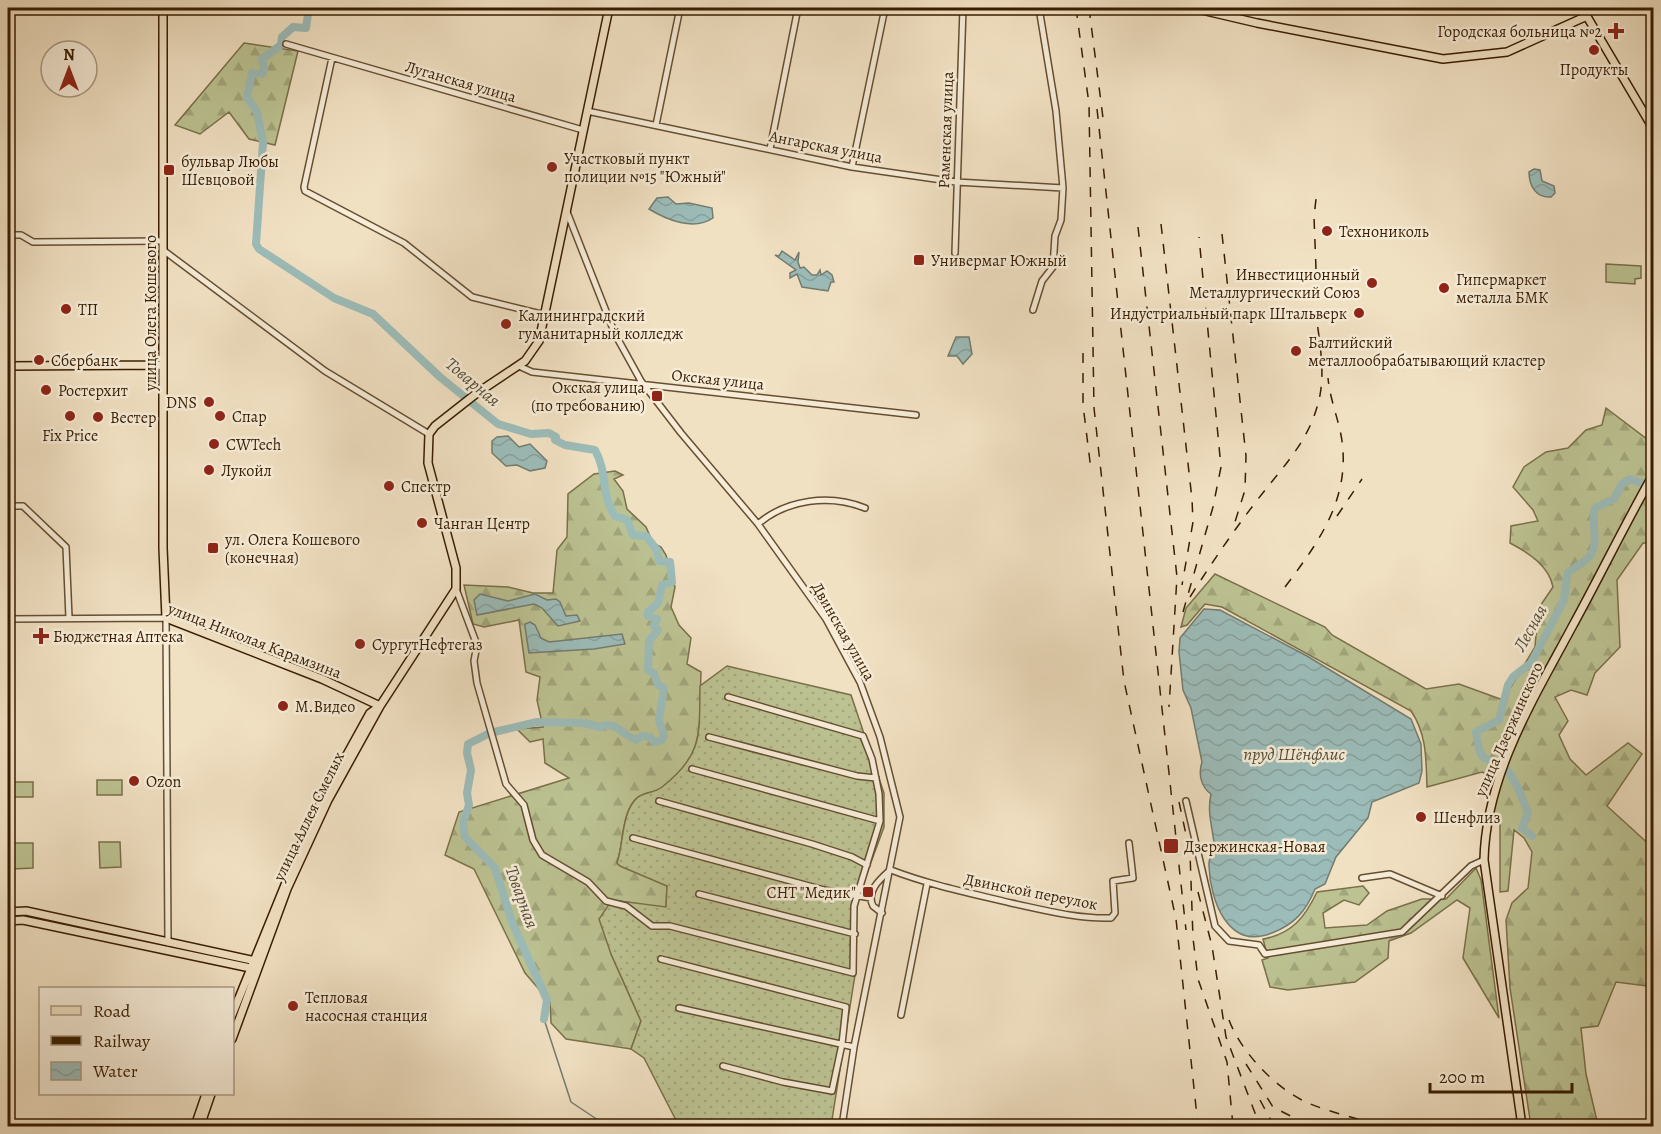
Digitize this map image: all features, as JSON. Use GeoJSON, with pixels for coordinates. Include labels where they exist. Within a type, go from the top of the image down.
{"type":"FeatureCollection","features":[{"type":"Feature","properties":{"kind":"main road","name":"улица Олега Кошевого"},"geometry":{"type":"LineString","coordinates":[[163,8],[163,539],[166,618]]}},
{"type":"Feature","properties":{"kind":"main road"},"geometry":{"type":"LineString","coordinates":[[456,589],[456,568],[428,463],[429,434],[435,426],[468,400],[519,366],[535,351],[609,8]]}},
{"type":"Feature","properties":{"kind":"main road"},"geometry":{"type":"LineString","coordinates":[[1193,8],[1257,23],[1443,58],[1507,52],[1587,16]]}},
{"type":"Feature","properties":{"kind":"main road"},"geometry":{"type":"LineString","coordinates":[[1582,8],[1653,130]]}},
{"type":"Feature","properties":{"kind":"main road"},"geometry":{"type":"LineString","coordinates":[[8,366],[163,365]]}},
{"type":"Feature","properties":{"kind":"main road","name":"улица Дзержинского"},"geometry":{"type":"LineString","coordinates":[[1522,1126],[1484,860],[1485,828],[1503,768],[1535,696],[1653,475]]}},
{"type":"Feature","properties":{"kind":"main road","name":"улица Аллея Смелых"},"geometry":{"type":"LineString","coordinates":[[234,1033],[256,965],[313,831],[380,706],[456,589]]}},
{"type":"Feature","properties":{"kind":"main road","name":"улица Николая Карамзина"},"geometry":{"type":"LineString","coordinates":[[166,618],[322,679],[380,706]]}},
{"type":"Feature","properties":{"kind":"main road"},"geometry":{"type":"LineString","coordinates":[[8,912],[26,911],[137,941],[168,944],[256,965]]}},
{"type":"Feature","properties":{"kind":"main road"},"geometry":{"type":"LineString","coordinates":[[8,921],[23,920],[256,965]]}},
{"type":"Feature","properties":{"kind":"main road"},"geometry":{"type":"LineString","coordinates":[[234,1011],[256,965]]}},
{"type":"Feature","properties":{"kind":"main road"},"geometry":{"type":"LineString","coordinates":[[195,1126],[206,1095]]}},
{"type":"Feature","properties":{"kind":"main road"},"geometry":{"type":"LineString","coordinates":[[200,1126],[211,1095]]}},
{"type":"Feature","properties":{"kind":"street"},"geometry":{"type":"LineString","coordinates":[[657,125],[680,8]]}},
{"type":"Feature","properties":{"kind":"street"},"geometry":{"type":"LineString","coordinates":[[771,149],[798,8]]}},
{"type":"Feature","properties":{"kind":"street"},"geometry":{"type":"LineString","coordinates":[[852,166],[885,8]]}},
{"type":"Feature","properties":{"kind":"street","name":"Раменская улица"},"geometry":{"type":"LineString","coordinates":[[955,253],[963,8]]}},
{"type":"Feature","properties":{"kind":"street"},"geometry":{"type":"LineString","coordinates":[[1033,310],[1042,281],[1053,267],[1055,237],[1061,220],[1062,188],[1056,111],[1038,8]]}},
{"type":"Feature","properties":{"kind":"street","name":"Луганская улица"},"geometry":{"type":"LineString","coordinates":[[286,44],[583,130]]}},
{"type":"Feature","properties":{"kind":"street"},"geometry":{"type":"LineString","coordinates":[[332,58],[305,191],[404,243],[472,297],[544,315]]}},
{"type":"Feature","properties":{"kind":"street","name":"Ангарская улица"},"geometry":{"type":"LineString","coordinates":[[587,111],[852,166],[956,182],[1062,188]]}},
{"type":"Feature","properties":{"kind":"street","name":"Двинская улица"},"geometry":{"type":"LineString","coordinates":[[566,211],[615,334],[644,385],[681,434],[758,524],[826,620],[860,682],[880,737],[900,817],[854,1047],[842,1126]]}},
{"type":"Feature","properties":{"kind":"street"},"geometry":{"type":"LineString","coordinates":[[8,235],[21,235],[33,242],[163,241]]}},
{"type":"Feature","properties":{"kind":"street"},"geometry":{"type":"LineString","coordinates":[[163,250],[325,371],[429,434]]}},
{"type":"Feature","properties":{"kind":"street","name":"Окская улица"},"geometry":{"type":"LineString","coordinates":[[519,366],[532,372],[872,408],[916,415]]}},
{"type":"Feature","properties":{"kind":"street"},"geometry":{"type":"LineString","coordinates":[[758,524],[770,513],[786,505],[804,502],[848,501],[865,508]]}},
{"type":"Feature","properties":{"kind":"street"},"geometry":{"type":"LineString","coordinates":[[8,506],[23,506],[66,547],[69,618]]}},
{"type":"Feature","properties":{"kind":"street"},"geometry":{"type":"LineString","coordinates":[[456,589],[477,645],[474,661],[477,683],[506,784],[524,805],[533,840],[542,855],[588,882],[606,901],[626,906],[652,926],[670,926],[848,974],[854,972],[856,894],[878,834],[880,821],[876,778],[864,736],[728,697]]}},
{"type":"Feature","properties":{"kind":"street"},"geometry":{"type":"LineString","coordinates":[[166,618],[168,944]]}},
{"type":"Feature","properties":{"kind":"street","name":"улица Николая Карамзина"},"geometry":{"type":"LineString","coordinates":[[8,619],[166,618]]}},
{"type":"Feature","properties":{"kind":"street"},"geometry":{"type":"LineString","coordinates":[[709,736],[857,776],[876,778]]}},
{"type":"Feature","properties":{"kind":"street"},"geometry":{"type":"LineString","coordinates":[[692,769],[880,821]]}},
{"type":"Feature","properties":{"kind":"street"},"geometry":{"type":"LineString","coordinates":[[659,801],[812,844],[852,857],[867,865]]}},
{"type":"Feature","properties":{"kind":"street"},"geometry":{"type":"LineString","coordinates":[[1186,801],[1215,926],[1229,942],[1259,945],[1266,954],[1402,932],[1471,866],[1484,860]]}},
{"type":"Feature","properties":{"kind":"street"},"geometry":{"type":"LineString","coordinates":[[633,838],[824,890],[871,898]]}},
{"type":"Feature","properties":{"kind":"street","name":"Двинской переулок"},"geometry":{"type":"LineString","coordinates":[[891,870],[927,884],[1087,919],[1111,918],[1115,913],[1113,880],[1133,878],[1129,843]]}},
{"type":"Feature","properties":{"kind":"street"},"geometry":{"type":"LineString","coordinates":[[882,913],[873,906],[871,898],[877,883],[891,870]]}},
{"type":"Feature","properties":{"kind":"street"},"geometry":{"type":"LineString","coordinates":[[1362,878],[1390,873],[1442,896]]}},
{"type":"Feature","properties":{"kind":"street"},"geometry":{"type":"LineString","coordinates":[[901,1016],[927,884]]}},
{"type":"Feature","properties":{"kind":"street"},"geometry":{"type":"LineString","coordinates":[[699,894],[855,934]]}},
{"type":"Feature","properties":{"kind":"street"},"geometry":{"type":"LineString","coordinates":[[661,959],[844,1006],[848,1010],[832,1091],[783,1082],[723,1066]]}},
{"type":"Feature","properties":{"kind":"street"},"geometry":{"type":"LineString","coordinates":[[679,1008],[854,1047]]}},
{"type":"Feature","properties":{"kind":"green space"},"geometry":{"type":"Polygon","coordinates":[[[244,43],[298,51],[275,145],[249,139],[229,112],[200,134],[175,125],[244,43]]]}},
{"type":"Feature","properties":{"kind":"green space"},"geometry":{"type":"Polygon","coordinates":[[[1606,264],[1641,266],[1641,278],[1635,279],[1635,284],[1606,282],[1606,264]]]}},
{"type":"Feature","properties":{"kind":"green space"},"geometry":{"type":"Polygon","coordinates":[[[1606,408],[1647,439],[1653,435],[1653,543],[1643,543],[1617,580],[1620,647],[1595,673],[1587,695],[1571,690],[1555,697],[1568,721],[1559,735],[1570,759],[1586,775],[1628,743],[1642,754],[1607,806],[1653,848],[1653,977],[1647,986],[1616,982],[1598,1026],[1581,1028],[1586,1074],[1597,1121],[1584,1120],[1577,1126],[1531,1126],[1510,988],[1506,920],[1512,903],[1528,888],[1532,852],[1524,838],[1514,830],[1508,891],[1500,892],[1500,821],[1491,813],[1500,781],[1482,772],[1427,787],[1423,738],[1411,711],[1222,607],[1205,604],[1187,625],[1181,627],[1186,608],[1215,574],[1325,627],[1332,635],[1426,689],[1459,684],[1503,700],[1535,647],[1538,609],[1553,587],[1543,566],[1510,543],[1511,526],[1538,521],[1533,510],[1513,487],[1524,467],[1546,452],[1568,448],[1586,430],[1602,425],[1606,408]]]}},
{"type":"Feature","properties":{"kind":"green space"},"geometry":{"type":"Polygon","coordinates":[[[615,471],[623,475],[614,479],[623,491],[627,509],[646,527],[653,543],[661,547],[666,555],[675,587],[671,607],[679,625],[691,638],[687,664],[701,672],[700,722],[693,752],[675,778],[658,790],[640,795],[633,803],[626,819],[617,862],[667,886],[666,908],[612,900],[611,954],[641,1021],[631,1049],[566,1039],[551,1023],[550,1002],[525,973],[474,869],[445,855],[459,812],[569,778],[545,763],[543,739],[530,742],[517,729],[543,727],[537,700],[540,677],[526,672],[519,620],[484,627],[473,624],[464,585],[508,587],[533,593],[553,593],[557,550],[567,537],[568,494],[594,474],[615,471]]]}},
{"type":"Feature","properties":{"kind":"green space"},"geometry":{"type":"Polygon","coordinates":[[[727,666],[851,695],[884,793],[884,827],[857,900],[855,975],[831,1126],[679,1126],[644,1058],[631,1049],[641,1021],[611,954],[599,919],[612,900],[666,907],[667,886],[617,863],[625,820],[637,798],[662,787],[686,764],[699,730],[700,686],[727,666]]]}},
{"type":"Feature","properties":{"kind":"green space"},"geometry":{"type":"Polygon","coordinates":[[[97,780],[122,780],[122,795],[97,795],[97,780]]]}},
{"type":"Feature","properties":{"kind":"green space"},"geometry":{"type":"Polygon","coordinates":[[[9,782],[33,782],[33,797],[9,797],[9,782]]]}},
{"type":"Feature","properties":{"kind":"green space"},"geometry":{"type":"Polygon","coordinates":[[[99,842],[120,842],[121,867],[100,868],[99,842]]]}},
{"type":"Feature","properties":{"kind":"green space"},"geometry":{"type":"Polygon","coordinates":[[[12,843],[33,843],[33,868],[12,869],[12,843]]]}},
{"type":"Feature","properties":{"kind":"green space"},"geometry":{"type":"Polygon","coordinates":[[[1476,868],[1481,880],[1499,1018],[1463,958],[1470,908],[1457,900],[1411,933],[1389,941],[1388,958],[1355,982],[1288,990],[1270,987],[1262,960],[1268,958],[1263,939],[1290,929],[1308,909],[1317,892],[1363,886],[1369,893],[1359,905],[1344,900],[1323,913],[1325,928],[1367,925],[1387,911],[1422,899],[1446,899],[1476,868]]]}},
{"type":"Feature","properties":{"kind":"water"},"geometry":{"type":"Polygon","coordinates":[[[1534,169],[1540,170],[1542,181],[1554,186],[1555,193],[1551,197],[1541,195],[1534,190],[1529,172],[1534,169]]]}},
{"type":"Feature","properties":{"kind":"water"},"geometry":{"type":"Polygon","coordinates":[[[668,197],[676,204],[689,203],[712,208],[713,218],[698,224],[689,224],[664,217],[649,209],[657,198],[668,197]]]}},
{"type":"Feature","properties":{"kind":"water"},"geometry":{"type":"Polygon","coordinates":[[[782,251],[795,260],[799,252],[800,268],[804,267],[812,275],[817,275],[820,270],[821,275],[827,271],[832,275],[834,282],[831,282],[828,291],[802,287],[797,274],[790,278],[790,273],[796,270],[775,255],[779,256],[782,251]]]}},
{"type":"Feature","properties":{"kind":"water"},"geometry":{"type":"Polygon","coordinates":[[[956,337],[969,337],[972,354],[963,364],[957,356],[948,356],[956,337]]]}},
{"type":"Feature","properties":{"kind":"water"},"geometry":{"type":"Polygon","coordinates":[[[508,436],[519,447],[530,444],[547,461],[545,468],[530,471],[517,465],[506,466],[492,453],[492,441],[497,437],[508,436]]]}},
{"type":"Feature","properties":{"kind":"water"},"geometry":{"type":"Polygon","coordinates":[[[480,594],[508,601],[535,594],[547,600],[556,599],[560,602],[566,616],[577,615],[580,621],[558,626],[542,608],[534,604],[477,615],[474,600],[480,594]]]}},
{"type":"Feature","properties":{"kind":"water","name":"пруд Шёнфлис"},"geometry":{"type":"Polygon","coordinates":[[[1204,609],[1220,610],[1307,656],[1411,719],[1421,744],[1422,771],[1419,783],[1372,802],[1368,818],[1336,857],[1325,884],[1315,889],[1299,916],[1272,933],[1257,937],[1244,935],[1233,929],[1224,919],[1210,879],[1209,863],[1214,843],[1210,813],[1211,794],[1201,780],[1202,762],[1191,708],[1183,690],[1179,652],[1180,638],[1204,609]]]}},
{"type":"Feature","properties":{"kind":"water"},"geometry":{"type":"Polygon","coordinates":[[[530,622],[535,625],[541,638],[549,642],[622,634],[625,644],[594,649],[529,653],[525,624],[530,622]]]}},
{"type":"Feature","properties":{"kind":"waterway","name":"Товарная"},"geometry":{"type":"LineString","coordinates":[[301,8],[308,14],[306,28],[293,27],[282,37],[281,45],[262,59],[264,70],[262,74],[252,73],[247,97],[257,112],[263,143],[256,244],[259,249],[334,298],[373,314],[440,377],[498,424],[531,434],[549,433],[556,437],[555,440],[565,445],[595,450],[602,467],[607,499],[615,516],[627,520],[633,535],[646,536],[657,550],[659,561],[670,562],[672,582],[662,585],[658,603],[648,612],[648,616],[657,619],[654,626],[658,630],[649,641],[648,670],[654,673],[658,685],[664,688],[659,720],[664,736],[662,740],[654,742],[650,737],[642,736],[636,740],[610,725],[600,727],[584,723],[537,722],[494,732]]}},
{"type":"Feature","properties":{"kind":"waterway","name":"Лесная"},"geometry":{"type":"LineString","coordinates":[[1532,836],[1522,828],[1528,813],[1516,784],[1506,770],[1482,756],[1476,732],[1499,720],[1508,685],[1513,677],[1531,663],[1564,600],[1567,574],[1590,556],[1595,538],[1595,508],[1614,499],[1622,484],[1630,479],[1654,487]]}},
{"type":"Feature","properties":{"kind":"waterway","name":"Товарная"},"geometry":{"type":"LineString","coordinates":[[488,734],[468,744],[467,753],[471,770],[467,793],[469,805],[463,822],[465,837],[495,868],[512,922],[547,1000],[544,1019]]}},
{"type":"Feature","properties":{"kind":"waterway"},"geometry":{"type":"LineString","coordinates":[[544,1019],[571,1102],[607,1126]]}},
{"type":"Feature","properties":{"kind":"railway"},"geometry":{"type":"LineString","coordinates":[[1076,8],[1089,104],[1094,408],[1124,681],[1176,919],[1198,1126]]}},
{"type":"Feature","properties":{"kind":"railway"},"geometry":{"type":"LineString","coordinates":[[1089,8],[1103,118]]}},
{"type":"Feature","properties":{"kind":"railway"},"geometry":{"type":"LineString","coordinates":[[1097,109],[1186,930]]}},
{"type":"Feature","properties":{"kind":"railway"},"geometry":{"type":"LineString","coordinates":[[1316,199],[1314,217],[1316,269]]}},
{"type":"Feature","properties":{"kind":"railway"},"geometry":{"type":"LineString","coordinates":[[1161,224],[1192,499],[1193,522],[1182,585]]}},
{"type":"Feature","properties":{"kind":"railway"},"geometry":{"type":"LineString","coordinates":[[1138,227],[1177,577],[1169,707]]}},
{"type":"Feature","properties":{"kind":"railway"},"geometry":{"type":"LineString","coordinates":[[1222,234],[1246,456],[1245,490],[1234,525]]}},
{"type":"Feature","properties":{"kind":"railway"},"geometry":{"type":"LineString","coordinates":[[1183,612],[1213,507],[1221,467],[1199,237]]}},
{"type":"Feature","properties":{"kind":"railway"},"geometry":{"type":"LineString","coordinates":[[1190,597],[1238,526],[1294,453],[1310,426],[1320,395],[1322,375],[1316,313]]}},
{"type":"Feature","properties":{"kind":"railway"},"geometry":{"type":"LineString","coordinates":[[1083,353],[1083,405],[1091,470]]}},
{"type":"Feature","properties":{"kind":"railway"},"geometry":{"type":"LineString","coordinates":[[1285,587],[1320,537],[1329,520],[1341,483],[1342,441],[1328,378]]}},
{"type":"Feature","properties":{"kind":"railway"},"geometry":{"type":"LineString","coordinates":[[1337,516],[1362,479]]}},
{"type":"Feature","properties":{"kind":"railway"},"geometry":{"type":"LineString","coordinates":[[1179,802],[1190,853],[1193,938],[1198,979],[1227,1062],[1233,1126]]}},
{"type":"Feature","properties":{"kind":"railway"},"geometry":{"type":"LineString","coordinates":[[1198,892],[1212,946],[1226,1037],[1260,1126]]}},
{"type":"Feature","properties":{"kind":"railway"},"geometry":{"type":"LineString","coordinates":[[1229,1020],[1251,1057],[1284,1089],[1317,1107],[1384,1126]]}},
{"type":"Feature","properties":{"kind":"railway"},"geometry":{"type":"LineString","coordinates":[[1246,1064],[1273,1107],[1310,1126]]}},
{"type":"Feature","properties":{"kind":"railway"},"geometry":{"type":"LineString","coordinates":[[1260,1100],[1274,1126]]}},
{"type":"Feature","properties":{"kind":"place","name":"Городская больница №2"},"geometry":{"type":"Point","coordinates":[1616,31]}},
{"type":"Feature","properties":{"kind":"place","name":"Продукты"},"geometry":{"type":"Point","coordinates":[1594,50]}},
{"type":"Feature","properties":{"kind":"place","name":"Участковый пункт полиции №15 \"Южный\""},"geometry":{"type":"Point","coordinates":[552,167]}},
{"type":"Feature","properties":{"kind":"place","name":"бульвар Любы Шевцовой"},"geometry":{"type":"Point","coordinates":[169,170]}},
{"type":"Feature","properties":{"kind":"place","name":"Технониколь"},"geometry":{"type":"Point","coordinates":[1327,231]}},
{"type":"Feature","properties":{"kind":"place","name":"Универмаг Южный"},"geometry":{"type":"Point","coordinates":[919,260]}},
{"type":"Feature","properties":{"kind":"place","name":"Инвестиционный Металлургический Союз"},"geometry":{"type":"Point","coordinates":[1372,283]}},
{"type":"Feature","properties":{"kind":"place","name":"Гипермаркет металла БМК"},"geometry":{"type":"Point","coordinates":[1444,288]}},
{"type":"Feature","properties":{"kind":"place","name":"ТП"},"geometry":{"type":"Point","coordinates":[66,309]}},
{"type":"Feature","properties":{"kind":"place","name":"Индустриальный парк Штальверк"},"geometry":{"type":"Point","coordinates":[1359,313]}},
{"type":"Feature","properties":{"kind":"place","name":"Калининградский гуманитарный колледж"},"geometry":{"type":"Point","coordinates":[506,324]}},
{"type":"Feature","properties":{"kind":"place","name":"Балтийский металлообрабатывающий кластер"},"geometry":{"type":"Point","coordinates":[1296,351]}},
{"type":"Feature","properties":{"kind":"place","name":"Сбербанк"},"geometry":{"type":"Point","coordinates":[39,360]}},
{"type":"Feature","properties":{"kind":"place","name":"Ростерхит"},"geometry":{"type":"Point","coordinates":[46,390]}},
{"type":"Feature","properties":{"kind":"place","name":"Окская улица (по требованию)"},"geometry":{"type":"Point","coordinates":[657,396]}},
{"type":"Feature","properties":{"kind":"place","name":"DNS"},"geometry":{"type":"Point","coordinates":[209,402]}},
{"type":"Feature","properties":{"kind":"place","name":"Fix Price"},"geometry":{"type":"Point","coordinates":[70,416]}},
{"type":"Feature","properties":{"kind":"place","name":"Спар"},"geometry":{"type":"Point","coordinates":[220,416]}},
{"type":"Feature","properties":{"kind":"place","name":"Вестер"},"geometry":{"type":"Point","coordinates":[98,417]}},
{"type":"Feature","properties":{"kind":"place","name":"CWTech"},"geometry":{"type":"Point","coordinates":[214,444]}},
{"type":"Feature","properties":{"kind":"place","name":"Лукойл"},"geometry":{"type":"Point","coordinates":[209,470]}},
{"type":"Feature","properties":{"kind":"place","name":"Спектр"},"geometry":{"type":"Point","coordinates":[389,486]}},
{"type":"Feature","properties":{"kind":"place","name":"Чанган Центр"},"geometry":{"type":"Point","coordinates":[422,523]}},
{"type":"Feature","properties":{"kind":"place","name":"ул. Олега Кошевого (конечная)"},"geometry":{"type":"Point","coordinates":[213,548]}},
{"type":"Feature","properties":{"kind":"place","name":"Бюджетная Аптека"},"geometry":{"type":"Point","coordinates":[41,636]}},
{"type":"Feature","properties":{"kind":"place","name":"СургутНефтегаз"},"geometry":{"type":"Point","coordinates":[360,644]}},
{"type":"Feature","properties":{"kind":"place","name":"M.Видео"},"geometry":{"type":"Point","coordinates":[283,706]}},
{"type":"Feature","properties":{"kind":"place","name":"Ozon"},"geometry":{"type":"Point","coordinates":[134,781]}},
{"type":"Feature","properties":{"kind":"place","name":"Шенфлиз"},"geometry":{"type":"Point","coordinates":[1421,817]}},
{"type":"Feature","properties":{"kind":"place","name":"Дзержинская-Новая"},"geometry":{"type":"Point","coordinates":[1171,846]}},
{"type":"Feature","properties":{"kind":"place","name":"СНТ \"Медик\""},"geometry":{"type":"Point","coordinates":[868,892]}},
{"type":"Feature","properties":{"kind":"place","name":"Тепловая насосная станция"},"geometry":{"type":"Point","coordinates":[293,1006]}}]}
